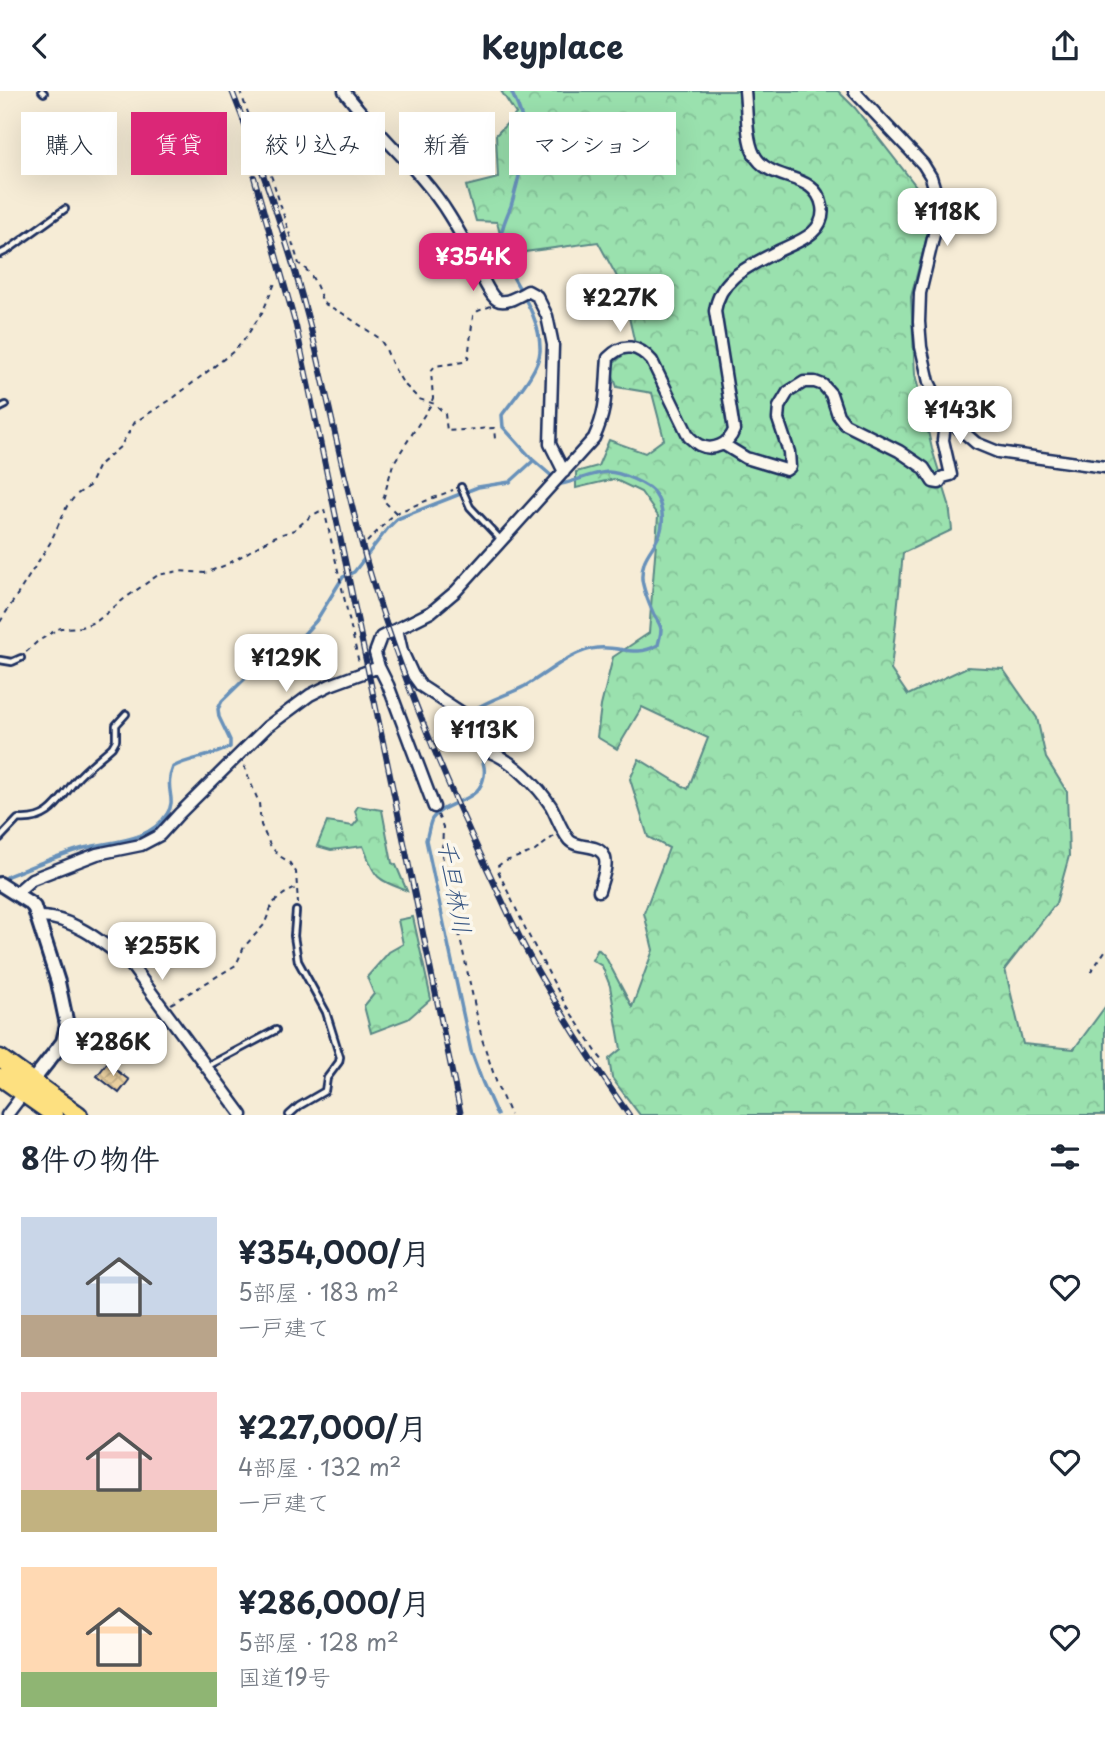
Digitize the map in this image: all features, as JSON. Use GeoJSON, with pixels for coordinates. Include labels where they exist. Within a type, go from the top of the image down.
{"type":"FeatureCollection","features":[{"type":"Feature","properties":{"kind":"highway"},"geometry":{"type":"LineString","coordinates":[[0,1058],[54,1115]]}},
{"type":"Feature","properties":{"kind":"highway"},"geometry":{"type":"LineString","coordinates":[[0,1077],[28,1087],[79,1115]]}},
{"type":"Feature","properties":{"kind":"street"},"geometry":{"type":"LineString","coordinates":[[344,91],[411,166],[448,213],[490,292],[498,300],[505,302],[528,291],[537,296],[547,316],[553,345],[550,444],[562,473]]}},
{"type":"Feature","properties":{"kind":"street"},"geometry":{"type":"LineString","coordinates":[[434,807],[379,667],[375,653],[381,638],[431,612],[456,591],[594,438],[602,420],[607,358],[614,352],[634,347],[644,352],[652,361],[689,437],[699,445],[710,447],[731,439],[734,430],[715,311],[717,299],[722,288],[733,277],[812,234],[821,222],[823,210],[814,188],[765,168],[754,155],[745,91]]}},
{"type":"Feature","properties":{"kind":"street"},"geometry":{"type":"LineString","coordinates":[[854,91],[923,164],[931,177],[937,197],[936,226],[920,293],[919,322],[921,347],[929,382],[946,417],[976,443],[998,452],[1105,467]]}},
{"type":"Feature","properties":{"kind":"street"},"geometry":{"type":"LineString","coordinates":[[723,444],[746,458],[786,470],[790,467],[789,452],[778,419],[779,407],[788,392],[804,382],[815,382],[823,385],[831,394],[838,415],[845,424],[899,451],[925,468],[933,482],[939,482],[943,477],[951,475],[943,440],[946,417]]}},
{"type":"Feature","properties":{"kind":"street"},"geometry":{"type":"LineString","coordinates":[[397,629],[402,651],[421,686],[477,722],[490,752],[509,761],[541,792],[572,843],[603,853],[606,862],[599,891]]}},
{"type":"Feature","properties":{"kind":"street"},"geometry":{"type":"LineString","coordinates":[[5,890],[97,854],[141,845],[160,835],[267,727],[310,695],[379,667]]}},
{"type":"Feature","properties":{"kind":"street"},"geometry":{"type":"LineString","coordinates":[[5,890],[30,903],[38,917],[58,982],[67,1025],[63,1042],[7,1115]]}},
{"type":"Feature","properties":{"kind":"street"},"geometry":{"type":"LineString","coordinates":[[38,917],[49,916],[64,921],[110,948],[131,965],[242,1115]]}},
{"type":"Feature","properties":{"kind":"lane"},"geometry":{"type":"LineString","coordinates":[[0,254],[65,209]]}},
{"type":"Feature","properties":{"kind":"lane"},"geometry":{"type":"LineString","coordinates":[[0,408],[6,405]]}},
{"type":"Feature","properties":{"kind":"lane"},"geometry":{"type":"LineString","coordinates":[[461,487],[470,507],[502,541]]}},
{"type":"Feature","properties":{"kind":"lane"},"geometry":{"type":"LineString","coordinates":[[0,660],[12,663],[20,658]]}},
{"type":"Feature","properties":{"kind":"lane"},"geometry":{"type":"LineString","coordinates":[[0,838],[18,819],[32,820],[51,810],[68,793],[74,782],[112,747],[116,740],[116,725],[126,713]]}},
{"type":"Feature","properties":{"kind":"lane"},"geometry":{"type":"LineString","coordinates":[[289,1115],[325,1091],[327,1078],[340,1057],[326,1012],[298,961],[294,936],[296,911]]}},
{"type":"Feature","properties":{"kind":"lane"},"geometry":{"type":"LineString","coordinates":[[206,1067],[276,1030]]}},
{"type":"Feature","properties":{"kind":"path"},"geometry":{"type":"LineString","coordinates":[[240,91],[273,181],[299,264],[306,268],[316,283],[323,303],[379,338],[403,383],[419,399],[431,402],[445,414],[447,431],[494,428],[495,439]]}},
{"type":"Feature","properties":{"kind":"path"},"geometry":{"type":"LineString","coordinates":[[0,622],[50,544],[67,506],[76,495],[89,487],[99,465],[120,447],[135,422],[172,399],[234,351],[263,311],[275,283]]}},
{"type":"Feature","properties":{"kind":"path"},"geometry":{"type":"LineString","coordinates":[[396,513],[383,500],[393,464],[433,398],[432,369],[468,359],[473,316],[478,311],[496,304],[498,300]]}},
{"type":"Feature","properties":{"kind":"path"},"geometry":{"type":"LineString","coordinates":[[367,543],[396,513],[461,487]]}},
{"type":"Feature","properties":{"kind":"path"},"geometry":{"type":"LineString","coordinates":[[20,658],[47,635],[61,628],[81,627],[97,621],[158,575],[179,571],[205,573],[226,565],[274,537],[294,530],[324,509],[359,665],[357,675]]}},
{"type":"Feature","properties":{"kind":"path"},"geometry":{"type":"LineString","coordinates":[[237,757],[256,794],[261,825],[270,845],[296,872],[299,899],[296,911]]}},
{"type":"Feature","properties":{"kind":"path"},"geometry":{"type":"LineString","coordinates":[[434,807],[443,827],[442,855],[482,1039],[510,1115]]}},
{"type":"Feature","properties":{"kind":"path"},"geometry":{"type":"LineString","coordinates":[[562,827],[535,852],[503,862],[498,866],[498,871],[565,1004],[604,1062]]}},
{"type":"Feature","properties":{"kind":"path"},"geometry":{"type":"LineString","coordinates":[[163,1009],[236,965],[244,947],[264,925],[273,903],[296,888]]}},
{"type":"Feature","properties":{"kind":"path"},"geometry":{"type":"LineString","coordinates":[[1091,972],[1105,951]]}},
{"type":"Feature","properties":{"kind":"green space"},"geometry":{"type":"Polygon","coordinates":[[[501,91],[838,91],[855,108],[919,190],[927,236],[911,297],[915,374],[932,449],[949,504],[952,530],[903,553],[891,670],[908,695],[967,667],[1003,669],[1037,718],[1046,758],[1067,792],[1069,856],[1056,903],[1005,969],[1023,1044],[1074,1049],[1105,1007],[1105,1115],[640,1115],[612,1078],[609,1059],[621,1049],[610,986],[602,966],[592,960],[598,949],[605,956],[632,1007],[653,950],[644,913],[669,848],[648,837],[630,779],[639,759],[688,789],[708,738],[642,707],[617,749],[597,737],[601,706],[613,657],[649,633],[658,516],[641,492],[614,479],[576,488],[576,472],[598,466],[609,440],[645,453],[664,439],[652,393],[617,387],[610,367],[635,344],[622,286],[598,242],[525,252],[520,268],[504,251],[497,222],[476,221],[466,186],[498,178],[496,135],[509,121],[509,175],[676,175],[676,112],[515,112],[501,91]]]}},
{"type":"Feature","properties":{"kind":"green space"},"geometry":{"type":"Polygon","coordinates":[[[358,806],[382,810],[392,863],[396,865],[407,891],[377,876],[363,846],[331,850],[317,846],[327,822],[353,826],[358,820],[355,811],[358,806]]]}},
{"type":"Feature","properties":{"kind":"green space"},"geometry":{"type":"Polygon","coordinates":[[[413,917],[431,999],[408,1019],[371,1033],[364,1006],[374,994],[367,977],[389,952],[403,944],[398,920],[413,917]]]}},
{"type":"Feature","properties":{"kind":"building"},"geometry":{"type":"Polygon","coordinates":[[[107,1063],[129,1080],[119,1093],[97,1076],[107,1063]]]}},
{"type":"Feature","properties":{"kind":"waterway","name":"千旦林川"},"geometry":{"type":"LineString","coordinates":[[497,1115],[471,1051],[426,840],[430,824],[444,808],[474,794],[483,780],[484,765],[470,729],[471,712],[525,686],[579,653],[598,648],[635,651],[650,649],[658,645],[661,629],[642,579],[646,558],[662,526],[661,507],[652,490],[633,479],[608,472],[561,484],[532,459],[503,427],[502,415],[530,376],[540,351],[538,331],[528,303],[505,262],[500,247],[502,231],[519,175],[524,141],[523,121],[511,91]]}},
{"type":"Feature","properties":{"kind":"waterway"},"geometry":{"type":"LineString","coordinates":[[2,881],[8,876],[65,854],[141,835],[160,823],[171,805],[169,783],[173,767],[230,747],[230,740],[219,717],[218,709],[222,701],[262,662],[304,634],[316,621],[343,577],[354,572],[397,519],[478,487],[510,482],[533,461]]}},
{"type":"Feature","properties":{"kind":"railway"},"geometry":{"type":"LineString","coordinates":[[232,91],[289,251],[308,317],[360,539],[392,641],[420,715],[466,824],[530,957],[593,1062],[629,1115]]}},
{"type":"Feature","properties":{"kind":"railway"},"geometry":{"type":"LineString","coordinates":[[254,177],[296,326],[461,1115]]}}]}
